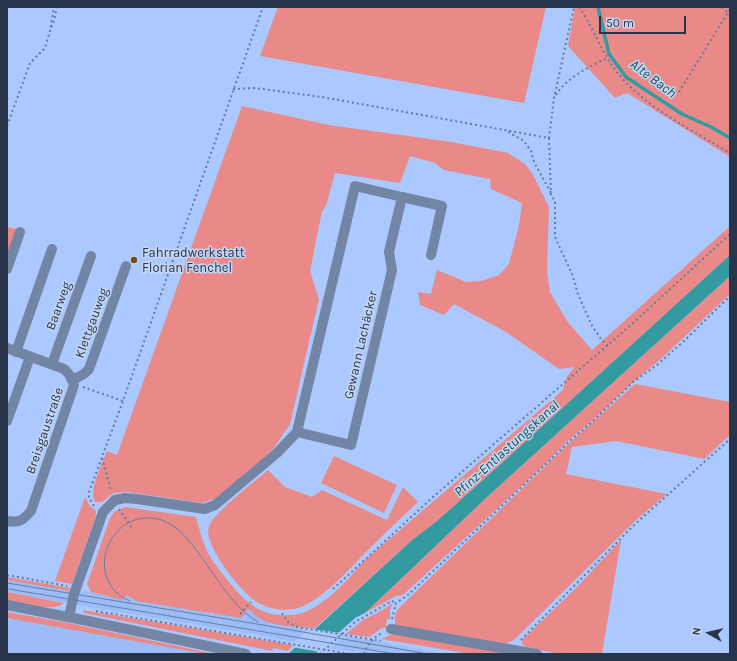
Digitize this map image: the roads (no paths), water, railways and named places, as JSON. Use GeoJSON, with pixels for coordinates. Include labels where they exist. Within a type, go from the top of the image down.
{"type":"FeatureCollection","features":[{"type":"Feature","properties":{"kind":"street"},"geometry":{"type":"LineString","coordinates":[[69,617],[76,588],[103,512],[115,500],[125,498],[137,499],[205,509],[215,505],[264,464],[297,432],[355,186],[442,206],[431,255]]}},
{"type":"Feature","properties":{"kind":"street","name":"Gewann Lachäcker"},"geometry":{"type":"LineString","coordinates":[[297,432],[351,445],[392,270],[389,252],[402,197]]}},
{"type":"Feature","properties":{"kind":"street"},"geometry":{"type":"LineString","coordinates":[[7,269],[20,232]]}},
{"type":"Feature","properties":{"kind":"street"},"geometry":{"type":"LineString","coordinates":[[12,350],[52,249]]}},
{"type":"Feature","properties":{"kind":"street","name":"Baarweg"},"geometry":{"type":"LineString","coordinates":[[52,364],[90,256]]}},
{"type":"Feature","properties":{"kind":"street","name":"Klettgauweg"},"geometry":{"type":"LineString","coordinates":[[73,383],[89,369],[126,266]]}},
{"type":"Feature","properties":{"kind":"street","name":"Breisgaustraße"},"geometry":{"type":"LineString","coordinates":[[7,521],[16,522],[24,519],[30,511],[73,383],[64,369],[12,350]]}},
{"type":"Feature","properties":{"kind":"street"},"geometry":{"type":"LineString","coordinates":[[7,421],[30,357]]}},
{"type":"Feature","properties":{"kind":"street"},"geometry":{"type":"LineString","coordinates":[[7,605],[246,654]]}},
{"type":"Feature","properties":{"kind":"street"},"geometry":{"type":"LineString","coordinates":[[391,630],[537,654]]}},
{"type":"Feature","properties":{"kind":"waterway","name":"Alte Bach"},"geometry":{"type":"LineString","coordinates":[[598,7],[609,54],[626,77],[682,114],[711,127],[730,138]]}},
{"type":"Feature","properties":{"kind":"tram line"},"geometry":{"type":"LineString","coordinates":[[130,601],[115,592],[107,579],[104,564],[107,549],[114,535],[125,524],[140,519],[158,519],[175,527],[189,541],[233,600],[258,622]]}},
{"type":"Feature","properties":{"kind":"tram line"},"geometry":{"type":"LineString","coordinates":[[7,583],[428,654]]}},
{"type":"Feature","properties":{"kind":"tram line"},"geometry":{"type":"LineString","coordinates":[[9,589],[395,654]]}},
{"type":"Feature","properties":{"kind":"place","name":"Fahrradwerkstatt Florian Fenchel"},"geometry":{"type":"Point","coordinates":[134,260]}},
{"type":"Feature","properties":{"kind":"water label","name":"Pfinz-Entlastungskanal"},"geometry":{"type":"Point","coordinates":[507,449]}}]}
